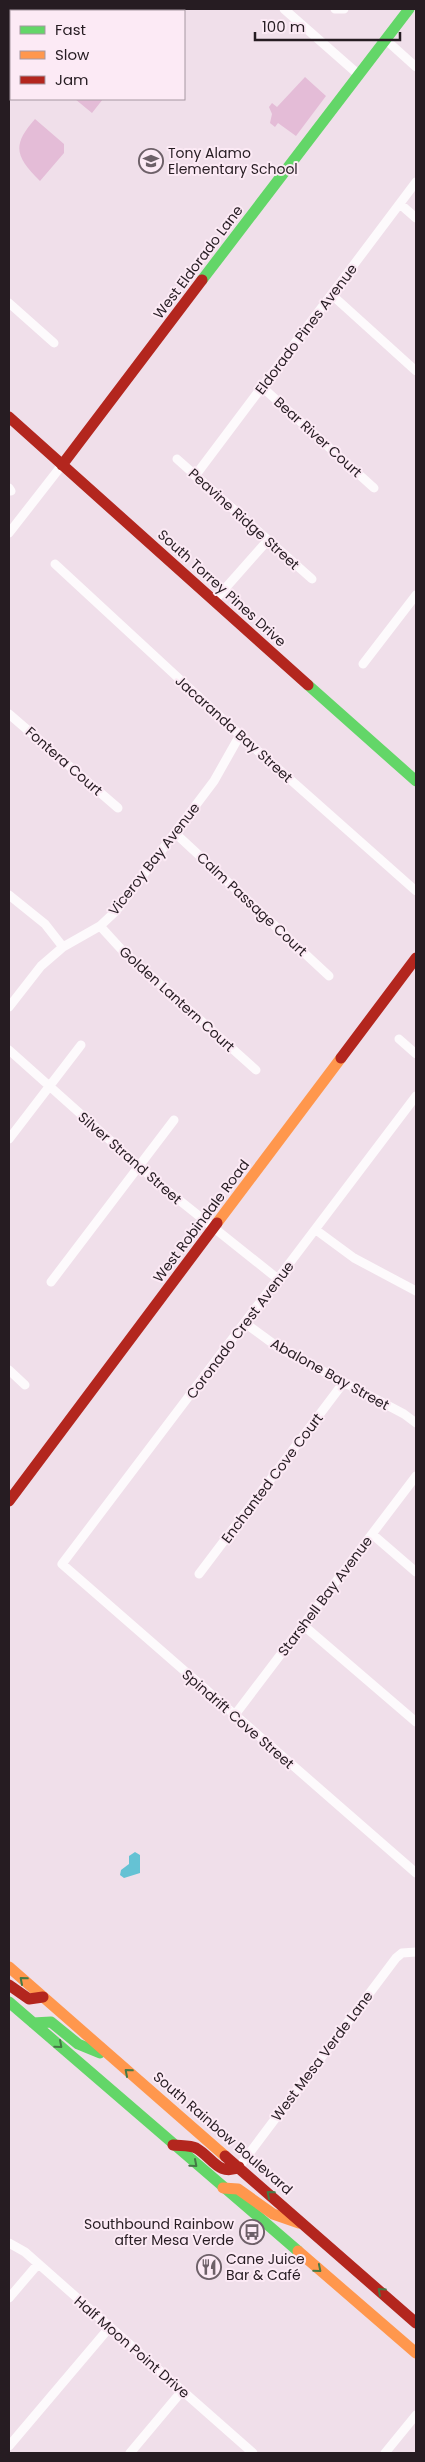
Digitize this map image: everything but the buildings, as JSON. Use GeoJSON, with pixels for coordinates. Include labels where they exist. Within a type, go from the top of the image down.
{"type":"FeatureCollection","features":[{"type":"Feature","properties":{"kind":"main road","name":"West Eldorado Lane"},"geometry":{"type":"LineString","coordinates":[[62,465],[409,9]]}},
{"type":"Feature","properties":{"kind":"main road","name":"South Torrey Pines Drive"},"geometry":{"type":"LineString","coordinates":[[9,417],[416,782]]}},
{"type":"Feature","properties":{"kind":"main road","name":"West Robindale Road"},"geometry":{"type":"LineString","coordinates":[[9,1501],[214,1230],[416,958]]}},
{"type":"Feature","properties":{"kind":"main road","name":"South Rainbow Boulevard"},"geometry":{"type":"LineString","coordinates":[[9,1967],[239,2166],[416,2323]]}},
{"type":"Feature","properties":{"kind":"main road"},"geometry":{"type":"LineString","coordinates":[[9,1985],[29,1999],[43,1997]]}},
{"type":"Feature","properties":{"kind":"main road"},"geometry":{"type":"LineString","coordinates":[[9,2002],[172,2145],[416,2353]]}},
{"type":"Feature","properties":{"kind":"main road"},"geometry":{"type":"LineString","coordinates":[[33,2023],[50,2022],[78,2044],[112,2058]]}},
{"type":"Feature","properties":{"kind":"main road"},"geometry":{"type":"LineString","coordinates":[[172,2145],[195,2147],[222,2169],[234,2170],[239,2166]]}},
{"type":"Feature","properties":{"kind":"main road"},"geometry":{"type":"LineString","coordinates":[[223,2188],[238,2188],[272,2214],[307,2226]]}},
{"type":"Feature","properties":{"kind":"main road"},"geometry":{"type":"LineString","coordinates":[[392,2333],[416,2343]]}},
{"type":"Feature","properties":{"kind":"street"},"geometry":{"type":"LineString","coordinates":[[284,9],[359,75]]}},
{"type":"Feature","properties":{"kind":"street"},"geometry":{"type":"LineString","coordinates":[[386,40],[416,67]]}},
{"type":"Feature","properties":{"kind":"street","name":"Eldorado Pines Avenue"},"geometry":{"type":"LineString","coordinates":[[195,476],[416,182]]}},
{"type":"Feature","properties":{"kind":"street"},"geometry":{"type":"LineString","coordinates":[[400,204],[416,218]]}},
{"type":"Feature","properties":{"kind":"street"},"geometry":{"type":"LineString","coordinates":[[332,295],[416,371]]}},
{"type":"Feature","properties":{"kind":"street"},"geometry":{"type":"LineString","coordinates":[[9,303],[54,343]]}},
{"type":"Feature","properties":{"kind":"street","name":"Bear River Court"},"geometry":{"type":"LineString","coordinates":[[262,386],[374,488]]}},
{"type":"Feature","properties":{"kind":"street","name":"Peavine Ridge Street"},"geometry":{"type":"LineString","coordinates":[[177,459],[312,578]]}},
{"type":"Feature","properties":{"kind":"street","name":"West Eldorado Lane"},"geometry":{"type":"LineString","coordinates":[[9,533],[62,465]]}},
{"type":"Feature","properties":{"kind":"street"},"geometry":{"type":"LineString","coordinates":[[214,601],[268,540]]}},
{"type":"Feature","properties":{"kind":"street","name":"Jacaranda Bay Street"},"geometry":{"type":"LineString","coordinates":[[55,564],[240,735],[416,891]]}},
{"type":"Feature","properties":{"kind":"street"},"geometry":{"type":"LineString","coordinates":[[363,664],[416,595]]}},
{"type":"Feature","properties":{"kind":"street","name":"Fontera Court"},"geometry":{"type":"LineString","coordinates":[[9,714],[118,808]]}},
{"type":"Feature","properties":{"kind":"street","name":"Viceroy Bay Avenue"},"geometry":{"type":"LineString","coordinates":[[9,1007],[41,966],[63,947],[100,926],[116,911],[214,781],[240,735]]}},
{"type":"Feature","properties":{"kind":"street","name":"Calm Passage Court"},"geometry":{"type":"LineString","coordinates":[[175,833],[329,976]]}},
{"type":"Feature","properties":{"kind":"street"},"geometry":{"type":"LineString","coordinates":[[9,894],[45,924],[63,947]]}},
{"type":"Feature","properties":{"kind":"street","name":"Golden Lantern Court"},"geometry":{"type":"LineString","coordinates":[[100,926],[121,949],[256,1070]]}},
{"type":"Feature","properties":{"kind":"street"},"geometry":{"type":"LineString","coordinates":[[399,1039],[416,1054]]}},
{"type":"Feature","properties":{"kind":"street"},"geometry":{"type":"LineString","coordinates":[[9,1139],[81,1045]]}},
{"type":"Feature","properties":{"kind":"street","name":"Silver Strand Street"},"geometry":{"type":"LineString","coordinates":[[9,1050],[48,1087],[214,1230],[278,1279]]}},
{"type":"Feature","properties":{"kind":"street","name":"Coronado Crest Avenue"},"geometry":{"type":"LineString","coordinates":[[62,1564],[416,1096]]}},
{"type":"Feature","properties":{"kind":"street"},"geometry":{"type":"LineString","coordinates":[[51,1282],[174,1120]]}},
{"type":"Feature","properties":{"kind":"street"},"geometry":{"type":"LineString","coordinates":[[316,1230],[354,1258],[416,1291]]}},
{"type":"Feature","properties":{"kind":"street","name":"Abalone Bay Street"},"geometry":{"type":"LineString","coordinates":[[245,1323],[279,1348],[404,1414],[416,1423]]}},
{"type":"Feature","properties":{"kind":"street"},"geometry":{"type":"LineString","coordinates":[[9,1370],[25,1385]]}},
{"type":"Feature","properties":{"kind":"street","name":"Enchanted Cove Court"},"geometry":{"type":"LineString","coordinates":[[200,1574],[344,1382]]}},
{"type":"Feature","properties":{"kind":"street","name":"Starshell Bay Avenue"},"geometry":{"type":"LineString","coordinates":[[234,1716],[416,1476]]}},
{"type":"Feature","properties":{"kind":"street"},"geometry":{"type":"LineString","coordinates":[[372,1534],[416,1572]]}},
{"type":"Feature","properties":{"kind":"street","name":"Spindrift Cove Street"},"geometry":{"type":"LineString","coordinates":[[62,1564],[416,1873]]}},
{"type":"Feature","properties":{"kind":"street"},"geometry":{"type":"LineString","coordinates":[[303,1625],[416,1722]]}},
{"type":"Feature","properties":{"kind":"street","name":"West Mesa Verde Lane"},"geometry":{"type":"LineString","coordinates":[[239,2166],[396,1958],[413,1952]]}},
{"type":"Feature","properties":{"kind":"street","name":"Half Moon Point Drive"},"geometry":{"type":"LineString","coordinates":[[9,2243],[18,2247],[38,2264],[253,2453]]}},
{"type":"Feature","properties":{"kind":"street"},"geometry":{"type":"LineString","coordinates":[[9,2298],[38,2264]]}},
{"type":"Feature","properties":{"kind":"street"},"geometry":{"type":"LineString","coordinates":[[9,2446],[109,2328]]}},
{"type":"Feature","properties":{"kind":"street"},"geometry":{"type":"LineString","coordinates":[[130,2453],[182,2391]]}},
{"type":"Feature","properties":{"kind":"street"},"geometry":{"type":"LineString","coordinates":[[385,2453],[416,2415]]}},
{"type":"Feature","properties":{"kind":"shaded area"},"geometry":{"type":"Polygon","coordinates":[[[305,77],[326,96],[296,136],[278,123],[275,127],[270,123],[272,114],[269,107],[272,103],[277,107],[305,77]]]}},
{"type":"Feature","properties":{"kind":"shaded area"},"geometry":{"type":"Polygon","coordinates":[[[76,100],[102,100],[92,113],[76,100]]]}},
{"type":"Feature","properties":{"kind":"shaded area"},"geometry":{"type":"Polygon","coordinates":[[[35,119],[64,144],[64,153],[40,181],[26,165],[20,151],[22,137],[35,119]]]}},
{"type":"Feature","properties":{"kind":"water"},"geometry":{"type":"Polygon","coordinates":[[[135,1852],[140,1855],[140,1873],[124,1878],[120,1875],[121,1870],[129,1864],[129,1856],[135,1852]]]}},
{"type":"Feature","properties":{"kind":"traffic: fast"},"geometry":{"type":"LineString","coordinates":[[202,280],[409,9]]}},
{"type":"Feature","properties":{"kind":"traffic: fast"},"geometry":{"type":"LineString","coordinates":[[308,685],[416,781]]}},
{"type":"Feature","properties":{"kind":"traffic: fast"},"geometry":{"type":"LineString","coordinates":[[9,2002],[298,2251]]}},
{"type":"Feature","properties":{"kind":"traffic: fast"},"geometry":{"type":"LineString","coordinates":[[33,2023],[51,2022],[78,2044],[100,2053]]}},
{"type":"Feature","properties":{"kind":"traffic: slow"},"geometry":{"type":"LineString","coordinates":[[217,1223],[341,1058]]}},
{"type":"Feature","properties":{"kind":"traffic: slow"},"geometry":{"type":"LineString","coordinates":[[9,1967],[225,2156]]}},
{"type":"Feature","properties":{"kind":"traffic: slow"},"geometry":{"type":"LineString","coordinates":[[223,2188],[238,2189],[273,2214],[299,2223]]}},
{"type":"Feature","properties":{"kind":"traffic: slow"},"geometry":{"type":"LineString","coordinates":[[298,2251],[416,2353]]}},
{"type":"Feature","properties":{"kind":"traffic: jam"},"geometry":{"type":"LineString","coordinates":[[62,465],[202,280]]}},
{"type":"Feature","properties":{"kind":"traffic: jam"},"geometry":{"type":"LineString","coordinates":[[9,417],[308,685]]}},
{"type":"Feature","properties":{"kind":"traffic: jam"},"geometry":{"type":"LineString","coordinates":[[341,1058],[416,958]]}},
{"type":"Feature","properties":{"kind":"traffic: jam"},"geometry":{"type":"LineString","coordinates":[[9,1501],[217,1223]]}},
{"type":"Feature","properties":{"kind":"traffic: jam"},"geometry":{"type":"LineString","coordinates":[[9,1985],[29,1999],[43,1997]]}},
{"type":"Feature","properties":{"kind":"traffic: jam"},"geometry":{"type":"LineString","coordinates":[[173,2145],[196,2148],[216,2165],[226,2170],[239,2167]]}},
{"type":"Feature","properties":{"kind":"traffic: jam"},"geometry":{"type":"LineString","coordinates":[[225,2156],[416,2323]]}},
{"type":"Feature","properties":{"kind":"place","name":"Tony Alamo Elementary School"},"geometry":{"type":"Point","coordinates":[151,161]}},
{"type":"Feature","properties":{"kind":"place","name":"Southbound Rainbow after Mesa Verde"},"geometry":{"type":"Point","coordinates":[252,2232]}},
{"type":"Feature","properties":{"kind":"place","name":"Cane Juice Bar & Café"},"geometry":{"type":"Point","coordinates":[209,2267]}}]}
